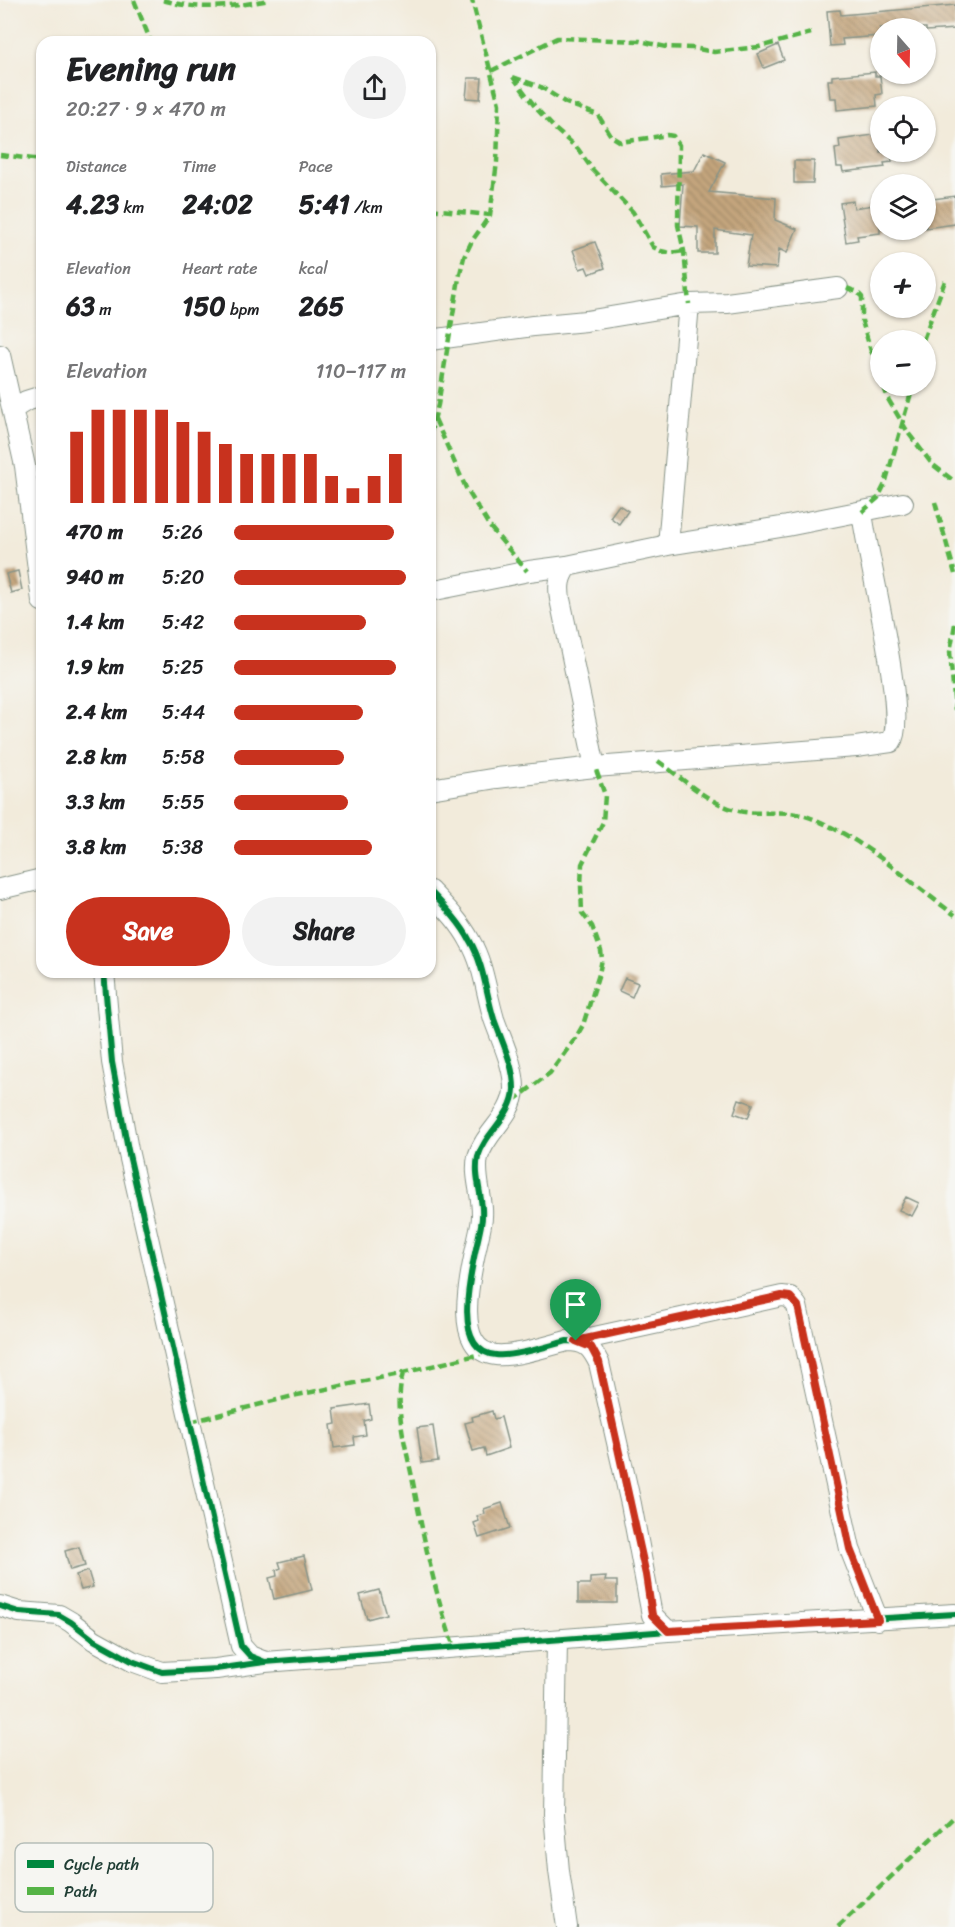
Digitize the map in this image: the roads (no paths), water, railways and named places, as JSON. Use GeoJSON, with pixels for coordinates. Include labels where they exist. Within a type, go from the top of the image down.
{"type":"FeatureCollection","features":[{"type":"Feature","properties":{"kind":"street"},"geometry":{"type":"LineString","coordinates":[[436,339],[595,320],[689,304],[739,302],[838,288]]}},
{"type":"Feature","properties":{"kind":"street"},"geometry":{"type":"LineString","coordinates":[[668,545],[689,304]]}},
{"type":"Feature","properties":{"kind":"street"},"geometry":{"type":"LineString","coordinates":[[0,355],[25,466],[36,553]]}},
{"type":"Feature","properties":{"kind":"street"},"geometry":{"type":"LineString","coordinates":[[13,409],[36,398]]}},
{"type":"Feature","properties":{"kind":"street"},"geometry":{"type":"LineString","coordinates":[[436,590],[903,503]]}},
{"type":"Feature","properties":{"kind":"street"},"geometry":{"type":"LineString","coordinates":[[436,788],[497,778],[595,767],[856,747],[891,742],[896,730],[893,687],[862,512]]}},
{"type":"Feature","properties":{"kind":"street"},"geometry":{"type":"LineString","coordinates":[[567,566],[558,585],[595,767]]}},
{"type":"Feature","properties":{"kind":"street"},"geometry":{"type":"LineString","coordinates":[[0,889],[36,880]]}},
{"type":"Feature","properties":{"kind":"street"},"geometry":{"type":"LineString","coordinates":[[436,897],[455,917],[472,944],[508,1058],[514,1091],[502,1119],[491,1132],[478,1157],[477,1169],[483,1208],[466,1311],[476,1345],[485,1353],[497,1355],[576,1341],[782,1296],[790,1297],[798,1306],[850,1549],[878,1620]]}},
{"type":"Feature","properties":{"kind":"street"},"geometry":{"type":"LineString","coordinates":[[105,978],[112,1062],[128,1150],[238,1638],[245,1652],[265,1662]]}},
{"type":"Feature","properties":{"kind":"street"},"geometry":{"type":"LineString","coordinates":[[576,1341],[591,1347],[599,1362],[635,1525],[652,1615],[668,1631]]}},
{"type":"Feature","properties":{"kind":"street"},"geometry":{"type":"LineString","coordinates":[[0,1606],[19,1612],[59,1615],[94,1640],[132,1661],[162,1672],[668,1631],[955,1614]]}},
{"type":"Feature","properties":{"kind":"street"},"geometry":{"type":"LineString","coordinates":[[557,1641],[554,1814],[567,1927]]}}]}
